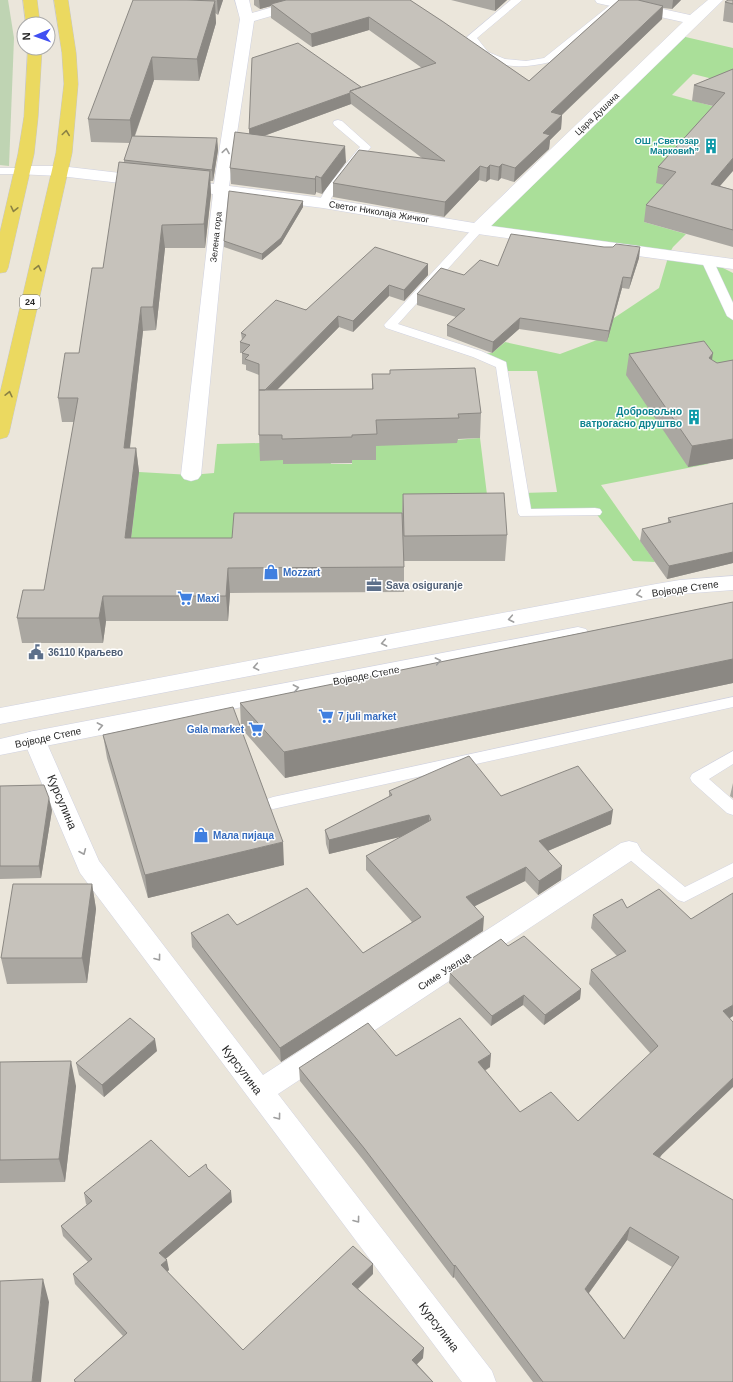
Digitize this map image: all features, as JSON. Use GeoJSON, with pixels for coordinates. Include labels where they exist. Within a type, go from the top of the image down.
{"type":"FeatureCollection","features":[{"type":"Feature","properties":{"kind":"main road"},"geometry":{"type":"LineString","coordinates":[[30,0],[32,16]]}},
{"type":"Feature","properties":{"kind":"main road","name":"24"},"geometry":{"type":"LineString","coordinates":[[0,432],[60,171],[69,116],[71,84],[69,54],[61,0]]}},
{"type":"Feature","properties":{"kind":"main road"},"geometry":{"type":"LineString","coordinates":[[0,268],[23,171],[31,117],[35,56]]}},
{"type":"Feature","properties":{"kind":"street","name":"Зелена гора"},"geometry":{"type":"LineString","coordinates":[[191,475],[221,189],[247,19],[242,0]]}},
{"type":"Feature","properties":{"kind":"street"},"geometry":{"type":"LineString","coordinates":[[247,19],[311,0]]}},
{"type":"Feature","properties":{"kind":"street"},"geometry":{"type":"LineString","coordinates":[[602,0],[693,20]]}},
{"type":"Feature","properties":{"kind":"street","name":"Цара Душана"},"geometry":{"type":"LineString","coordinates":[[478,229],[693,20],[716,0]]}},
{"type":"Feature","properties":{"kind":"street","name":"Светог Николаја Жичког"},"geometry":{"type":"LineString","coordinates":[[23,171],[60,171],[221,189],[322,203],[478,229],[733,264]]}},
{"type":"Feature","properties":{"kind":"street","name":"Војводе Степе"},"geometry":{"type":"LineString","coordinates":[[0,716],[662,590],[714,583],[733,583]]}},
{"type":"Feature","properties":{"kind":"street","name":"Војводе Степе"},"geometry":{"type":"LineString","coordinates":[[0,747],[34,739],[595,630]]}},
{"type":"Feature","properties":{"kind":"street","name":"Курсулина"},"geometry":{"type":"LineString","coordinates":[[34,739],[89,866],[259,1092],[481,1382]]}},
{"type":"Feature","properties":{"kind":"street","name":"Симе Узелца"},"geometry":{"type":"LineString","coordinates":[[259,1092],[629,850]]}},
{"type":"Feature","properties":{"kind":"lane"},"geometry":{"type":"LineString","coordinates":[[517,0],[472,37],[476,47],[490,58],[517,65],[535,64],[547,60],[617,3]]}},
{"type":"Feature","properties":{"kind":"lane"},"geometry":{"type":"LineString","coordinates":[[322,203],[331,189],[366,147],[338,122]]}},
{"type":"Feature","properties":{"kind":"lane"},"geometry":{"type":"LineString","coordinates":[[0,171],[23,171]]}},
{"type":"Feature","properties":{"kind":"lane"},"geometry":{"type":"LineString","coordinates":[[478,229],[390,325],[477,354],[502,365],[525,513],[595,512]]}},
{"type":"Feature","properties":{"kind":"lane"},"geometry":{"type":"LineString","coordinates":[[707,260],[733,316]]}},
{"type":"Feature","properties":{"kind":"lane"},"geometry":{"type":"LineString","coordinates":[[274,803],[733,702]]}},
{"type":"Feature","properties":{"kind":"lane"},"geometry":{"type":"LineString","coordinates":[[733,757],[698,778],[733,809]]}},
{"type":"Feature","properties":{"kind":"lane"},"geometry":{"type":"LineString","coordinates":[[629,850],[684,895],[733,869]]}},
{"type":"Feature","properties":{"kind":"green space"},"geometry":{"type":"Polygon","coordinates":[[[0,0],[8,0],[14,38],[9,166],[0,165],[0,0]]]}},
{"type":"Feature","properties":{"kind":"green space"},"geometry":{"type":"Polygon","coordinates":[[[677,35],[733,48],[733,84],[693,74],[672,95],[723,109],[674,188],[644,222],[686,234],[673,247],[669,254],[478,229],[677,35]]]}},
{"type":"Feature","properties":{"kind":"green space"},"geometry":{"type":"Polygon","coordinates":[[[669,254],[707,260],[733,273],[733,372],[691,439],[708,464],[601,485],[655,562],[633,561],[595,512],[525,513],[522,493],[557,492],[537,371],[503,371],[477,354],[492,353],[505,342],[560,354],[597,340],[614,318],[659,288],[669,254]]]}},
{"type":"Feature","properties":{"kind":"green space"},"geometry":{"type":"Polygon","coordinates":[[[480,438],[490,519],[128,563],[139,472],[191,475],[214,473],[217,444],[260,443],[283,460],[330,460],[331,464],[352,464],[352,460],[376,460],[375,441],[393,445],[480,438]]]}},
{"type":"Feature","properties":{"kind":"building"},"geometry":{"type":"Polygon","coordinates":[[[133,0],[215,1],[197,59],[152,57],[130,120],[88,119],[133,0]]]}},
{"type":"Feature","properties":{"kind":"building"},"geometry":{"type":"Polygon","coordinates":[[[286,0],[410,0],[529,81],[619,0],[638,0],[663,6],[551,112],[562,115],[543,133],[550,135],[515,168],[502,164],[499,167],[490,165],[487,168],[480,166],[445,202],[333,183],[359,150],[445,161],[350,91],[436,63],[369,17],[311,34],[271,4],[286,0]]]}},
{"type":"Feature","properties":{"kind":"building"},"geometry":{"type":"Polygon","coordinates":[[[728,0],[733,0],[733,4],[725,2],[728,0]]]}},
{"type":"Feature","properties":{"kind":"building"},"geometry":{"type":"Polygon","coordinates":[[[298,43],[361,87],[350,91],[350,93],[249,129],[252,58],[298,43]]]}},
{"type":"Feature","properties":{"kind":"building","name":"ОШ „Светозар Марковић”"},"geometry":{"type":"Polygon","coordinates":[[[733,69],[733,158],[711,184],[733,190],[733,230],[646,205],[676,172],[658,167],[725,93],[694,85],[733,69]]]}},
{"type":"Feature","properties":{"kind":"building"},"geometry":{"type":"Polygon","coordinates":[[[235,132],[345,146],[321,178],[316,176],[315,179],[230,168],[235,132]]]}},
{"type":"Feature","properties":{"kind":"building"},"geometry":{"type":"Polygon","coordinates":[[[132,136],[217,138],[212,170],[124,160],[132,136]]]}},
{"type":"Feature","properties":{"kind":"building"},"geometry":{"type":"Polygon","coordinates":[[[119,162],[210,171],[204,224],[162,225],[153,307],[141,307],[124,448],[136,448],[125,538],[232,538],[234,513],[402,513],[404,567],[228,568],[226,596],[103,596],[99,618],[17,618],[23,590],[44,590],[78,398],[58,398],[65,353],[79,353],[92,268],[103,268],[119,162]]]}},
{"type":"Feature","properties":{"kind":"building"},"geometry":{"type":"Polygon","coordinates":[[[229,191],[303,201],[281,238],[262,254],[224,241],[229,191]]]}},
{"type":"Feature","properties":{"kind":"building"},"geometry":{"type":"Polygon","coordinates":[[[511,234],[604,247],[613,247],[616,244],[640,247],[631,278],[623,277],[609,331],[520,318],[493,342],[447,325],[465,309],[417,294],[441,268],[464,275],[480,260],[498,266],[511,234]]]}},
{"type":"Feature","properties":{"kind":"building"},"geometry":{"type":"Polygon","coordinates":[[[375,247],[428,264],[404,290],[389,285],[353,321],[338,316],[265,390],[259,390],[259,364],[245,359],[249,355],[242,353],[250,345],[240,342],[246,335],[241,333],[276,300],[306,310],[375,247]]]}},
{"type":"Feature","properties":{"kind":"building","name":"Добровољно ватрогасно друштво"},"geometry":{"type":"Polygon","coordinates":[[[704,341],[713,353],[709,358],[717,363],[733,360],[733,439],[692,446],[629,354],[704,341]]]}},
{"type":"Feature","properties":{"kind":"building"},"geometry":{"type":"Polygon","coordinates":[[[475,368],[481,413],[458,414],[459,418],[376,420],[377,434],[352,435],[352,437],[282,439],[282,435],[259,435],[259,390],[373,389],[372,374],[390,374],[390,370],[475,368]]]}},
{"type":"Feature","properties":{"kind":"building"},"geometry":{"type":"Polygon","coordinates":[[[504,493],[507,535],[404,536],[403,494],[504,493]]]}},
{"type":"Feature","properties":{"kind":"building"},"geometry":{"type":"Polygon","coordinates":[[[733,503],[733,552],[669,566],[642,529],[671,522],[668,518],[733,503]]]}},
{"type":"Feature","properties":{"kind":"building"},"geometry":{"type":"Polygon","coordinates":[[[733,602],[733,659],[284,752],[240,703],[733,602]]]}},
{"type":"Feature","properties":{"kind":"building","name":"Мала пијаца"},"geometry":{"type":"Polygon","coordinates":[[[233,707],[283,842],[145,875],[103,735],[233,707]]]}},
{"type":"Feature","properties":{"kind":"building"},"geometry":{"type":"Polygon","coordinates":[[[469,756],[501,796],[578,766],[613,810],[539,841],[562,866],[539,881],[526,867],[466,897],[484,917],[280,1048],[191,933],[228,914],[237,925],[307,888],[363,953],[421,917],[366,856],[431,820],[429,815],[329,840],[325,830],[392,795],[389,791],[469,756]]]}},
{"type":"Feature","properties":{"kind":"building"},"geometry":{"type":"Polygon","coordinates":[[[44,785],[49,798],[39,866],[0,866],[0,786],[44,785]]]}},
{"type":"Feature","properties":{"kind":"building"},"geometry":{"type":"Polygon","coordinates":[[[13,884],[92,884],[82,958],[1,958],[13,884]]]}},
{"type":"Feature","properties":{"kind":"building"},"geometry":{"type":"Polygon","coordinates":[[[659,889],[691,919],[733,893],[733,1005],[723,1011],[733,1022],[733,1078],[653,1154],[733,1200],[733,1382],[543,1382],[455,1265],[454,1266],[364,1148],[299,1068],[368,1023],[396,1056],[460,1018],[491,1054],[478,1062],[520,1112],[551,1092],[578,1121],[658,1046],[591,970],[626,951],[593,915],[622,899],[627,908],[659,889]],[[630,1227],[585,1289],[624,1339],[679,1257],[630,1227]]]}},
{"type":"Feature","properties":{"kind":"building"},"geometry":{"type":"Polygon","coordinates":[[[524,936],[581,989],[545,1015],[524,995],[492,1016],[450,973],[501,939],[508,946],[524,936]]]}},
{"type":"Feature","properties":{"kind":"building"},"geometry":{"type":"Polygon","coordinates":[[[130,1018],[155,1039],[102,1085],[76,1063],[130,1018]]]}},
{"type":"Feature","properties":{"kind":"building"},"geometry":{"type":"Polygon","coordinates":[[[71,1061],[59,1159],[0,1160],[0,1062],[71,1061]]]}},
{"type":"Feature","properties":{"kind":"building"},"geometry":{"type":"Polygon","coordinates":[[[151,1140],[189,1177],[206,1164],[207,1168],[231,1191],[159,1253],[167,1260],[161,1265],[243,1350],[353,1246],[373,1264],[352,1284],[424,1348],[412,1360],[433,1382],[76,1382],[74,1380],[127,1333],[73,1274],[92,1259],[61,1226],[92,1201],[84,1193],[151,1140]]]}},
{"type":"Feature","properties":{"kind":"building"},"geometry":{"type":"Polygon","coordinates":[[[43,1279],[32,1382],[0,1382],[0,1281],[43,1279]]]}},
{"type":"Feature","properties":{"kind":"place","name":"ОШ „Светозар Марковић”"},"geometry":{"type":"Point","coordinates":[711,146]}},
{"type":"Feature","properties":{"kind":"place","name":"Добровољно ватрогасно друштво"},"geometry":{"type":"Point","coordinates":[694,417]}},
{"type":"Feature","properties":{"kind":"place","name":"Mozzart"},"geometry":{"type":"Point","coordinates":[271,572]}},
{"type":"Feature","properties":{"kind":"place","name":"Sava osiguranje"},"geometry":{"type":"Point","coordinates":[374,585]}},
{"type":"Feature","properties":{"kind":"place","name":"Maxi"},"geometry":{"type":"Point","coordinates":[185,598]}},
{"type":"Feature","properties":{"kind":"place","name":"36110 Краљево"},"geometry":{"type":"Point","coordinates":[36,652]}},
{"type":"Feature","properties":{"kind":"place","name":"7 juli market"},"geometry":{"type":"Point","coordinates":[326,716]}},
{"type":"Feature","properties":{"kind":"place","name":"Gala market"},"geometry":{"type":"Point","coordinates":[256,729]}},
{"type":"Feature","properties":{"kind":"place","name":"Мала пијаца"},"geometry":{"type":"Point","coordinates":[201,835]}}]}
